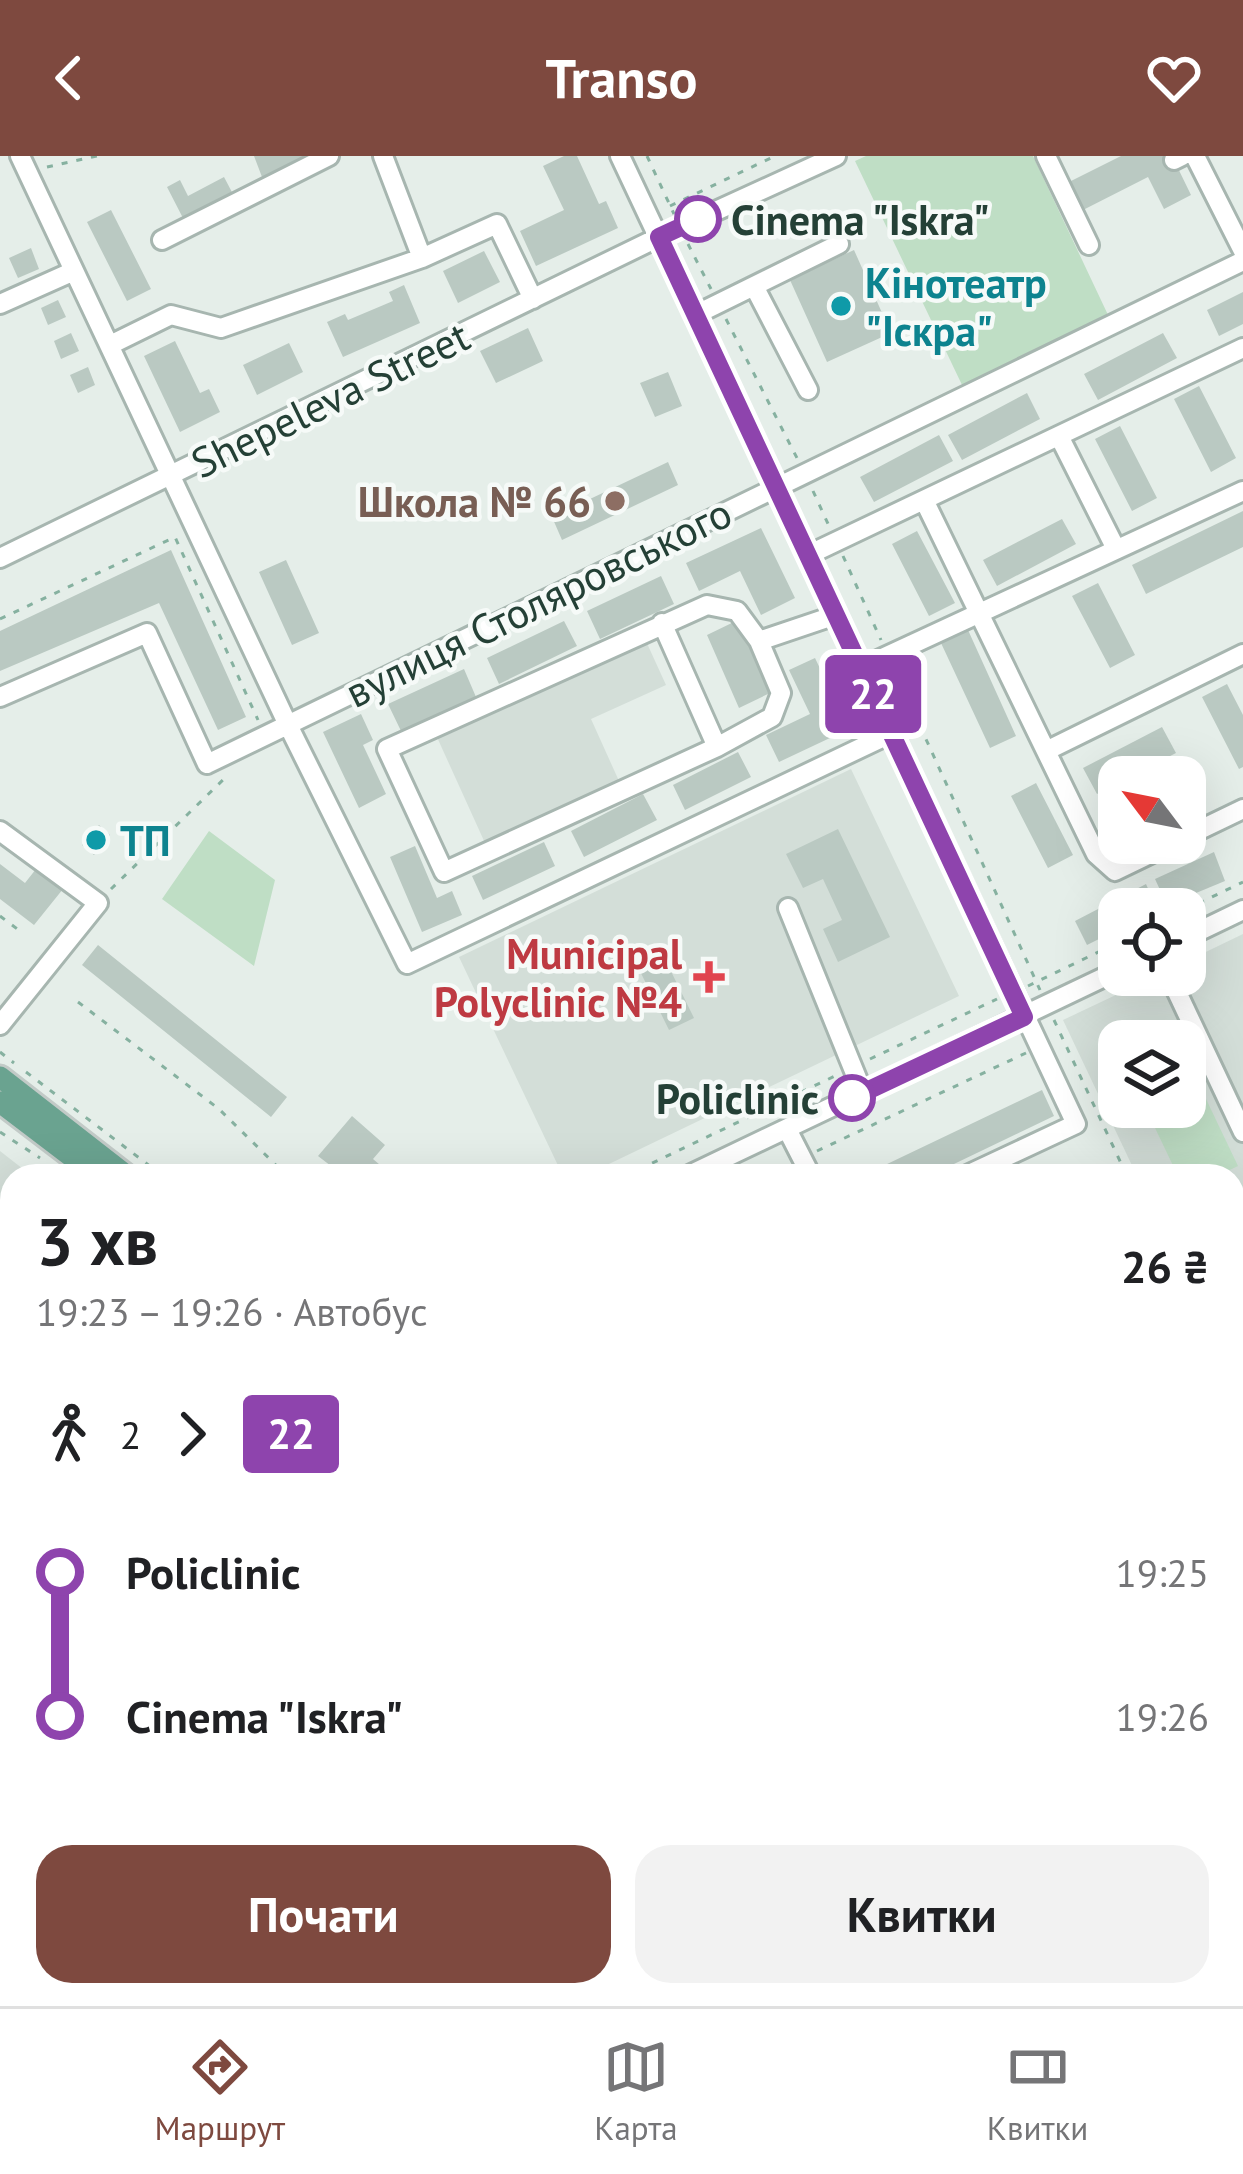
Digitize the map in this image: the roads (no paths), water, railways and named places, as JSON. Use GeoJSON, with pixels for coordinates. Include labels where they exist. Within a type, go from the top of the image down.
{"type":"FeatureCollection","features":[{"type":"Feature","properties":{"kind":"main road"},"geometry":{"type":"LineString","coordinates":[[0,1077],[112,1164]]}},
{"type":"Feature","properties":{"kind":"main road"},"geometry":{"type":"LineString","coordinates":[[0,1102],[76,1164]]}},
{"type":"Feature","properties":{"kind":"street"},"geometry":{"type":"LineString","coordinates":[[162,240],[329,156]]}},
{"type":"Feature","properties":{"kind":"street"},"geometry":{"type":"LineString","coordinates":[[383,156],[422,258]]}},
{"type":"Feature","properties":{"kind":"street"},"geometry":{"type":"LineString","coordinates":[[620,156],[1076,1124],[991,1164]]}},
{"type":"Feature","properties":{"kind":"street","name":"Shepeleva Street"},"geometry":{"type":"LineString","coordinates":[[0,559],[659,237],[836,156]]}},
{"type":"Feature","properties":{"kind":"street"},"geometry":{"type":"LineString","coordinates":[[1046,156],[1089,245]]}},
{"type":"Feature","properties":{"kind":"street"},"geometry":{"type":"LineString","coordinates":[[1195,156],[1243,251]]}},
{"type":"Feature","properties":{"kind":"street"},"geometry":{"type":"LineString","coordinates":[[24,164],[288,724],[407,964],[892,734]]}},
{"type":"Feature","properties":{"kind":"street"},"geometry":{"type":"LineString","coordinates":[[110,345],[171,315],[221,328],[422,258],[497,224],[533,299]]}},
{"type":"Feature","properties":{"kind":"street"},"geometry":{"type":"LineString","coordinates":[[695,316],[839,244]]}},
{"type":"Feature","properties":{"kind":"street","name":"вулиця Столяровського"},"geometry":{"type":"LineString","coordinates":[[0,697],[147,633],[207,764],[1243,261]]}},
{"type":"Feature","properties":{"kind":"street"},"geometry":{"type":"LineString","coordinates":[[0,304],[74,271]]}},
{"type":"Feature","properties":{"kind":"street"},"geometry":{"type":"LineString","coordinates":[[754,286],[808,390]]}},
{"type":"Feature","properties":{"kind":"street"},"geometry":{"type":"LineString","coordinates":[[808,555],[1243,348]]}},
{"type":"Feature","properties":{"kind":"street"},"geometry":{"type":"LineString","coordinates":[[1059,436],[1116,549]]}},
{"type":"Feature","properties":{"kind":"street"},"geometry":{"type":"LineString","coordinates":[[861,668],[1243,491]]}},
{"type":"Feature","properties":{"kind":"street"},"geometry":{"type":"LineString","coordinates":[[923,500],[1098,853]]}},
{"type":"Feature","properties":{"kind":"street"},"geometry":{"type":"LineString","coordinates":[[722,605],[737,611],[759,641],[781,693],[772,717],[717,747],[444,872],[387,749],[662,623],[698,607],[722,605]]}},
{"type":"Feature","properties":{"kind":"street"},"geometry":{"type":"LineString","coordinates":[[759,641],[836,615]]}},
{"type":"Feature","properties":{"kind":"street"},"geometry":{"type":"LineString","coordinates":[[662,623],[717,747]]}},
{"type":"Feature","properties":{"kind":"street"},"geometry":{"type":"LineString","coordinates":[[1046,751],[1243,654]]}},
{"type":"Feature","properties":{"kind":"street"},"geometry":{"type":"LineString","coordinates":[[1206,826],[1243,808]]}},
{"type":"Feature","properties":{"kind":"street"},"geometry":{"type":"LineString","coordinates":[[0,831],[98,904],[0,1025]]}},
{"type":"Feature","properties":{"kind":"street"},"geometry":{"type":"LineString","coordinates":[[788,908],[863,1093]]}},
{"type":"Feature","properties":{"kind":"street"},"geometry":{"type":"LineString","coordinates":[[1206,928],[1243,910]]}},
{"type":"Feature","properties":{"kind":"street"},"geometry":{"type":"LineString","coordinates":[[713,1164],[1098,980]]}},
{"type":"Feature","properties":{"kind":"street"},"geometry":{"type":"LineString","coordinates":[[1179,996],[1243,1132]]}},
{"type":"Feature","properties":{"kind":"street"},"geometry":{"type":"LineString","coordinates":[[787,1129],[804,1164]]}},
{"type":"Feature","properties":{"kind":"place","name":"Cinema \"Iskra\""},"geometry":{"type":"Point","coordinates":[698,219]}},
{"type":"Feature","properties":{"kind":"place","name":"Кінотеатр \"Іскра\""},"geometry":{"type":"Point","coordinates":[841,306]}},
{"type":"Feature","properties":{"kind":"place","name":"Школа № 66"},"geometry":{"type":"Point","coordinates":[615,501]}},
{"type":"Feature","properties":{"kind":"place","name":"ТП"},"geometry":{"type":"Point","coordinates":[96,840]}},
{"type":"Feature","properties":{"kind":"place","name":"Municipal Polyclinic №4"},"geometry":{"type":"Point","coordinates":[709,977]}},
{"type":"Feature","properties":{"kind":"place","name":"Policlinic"},"geometry":{"type":"Point","coordinates":[852,1098]}}]}
